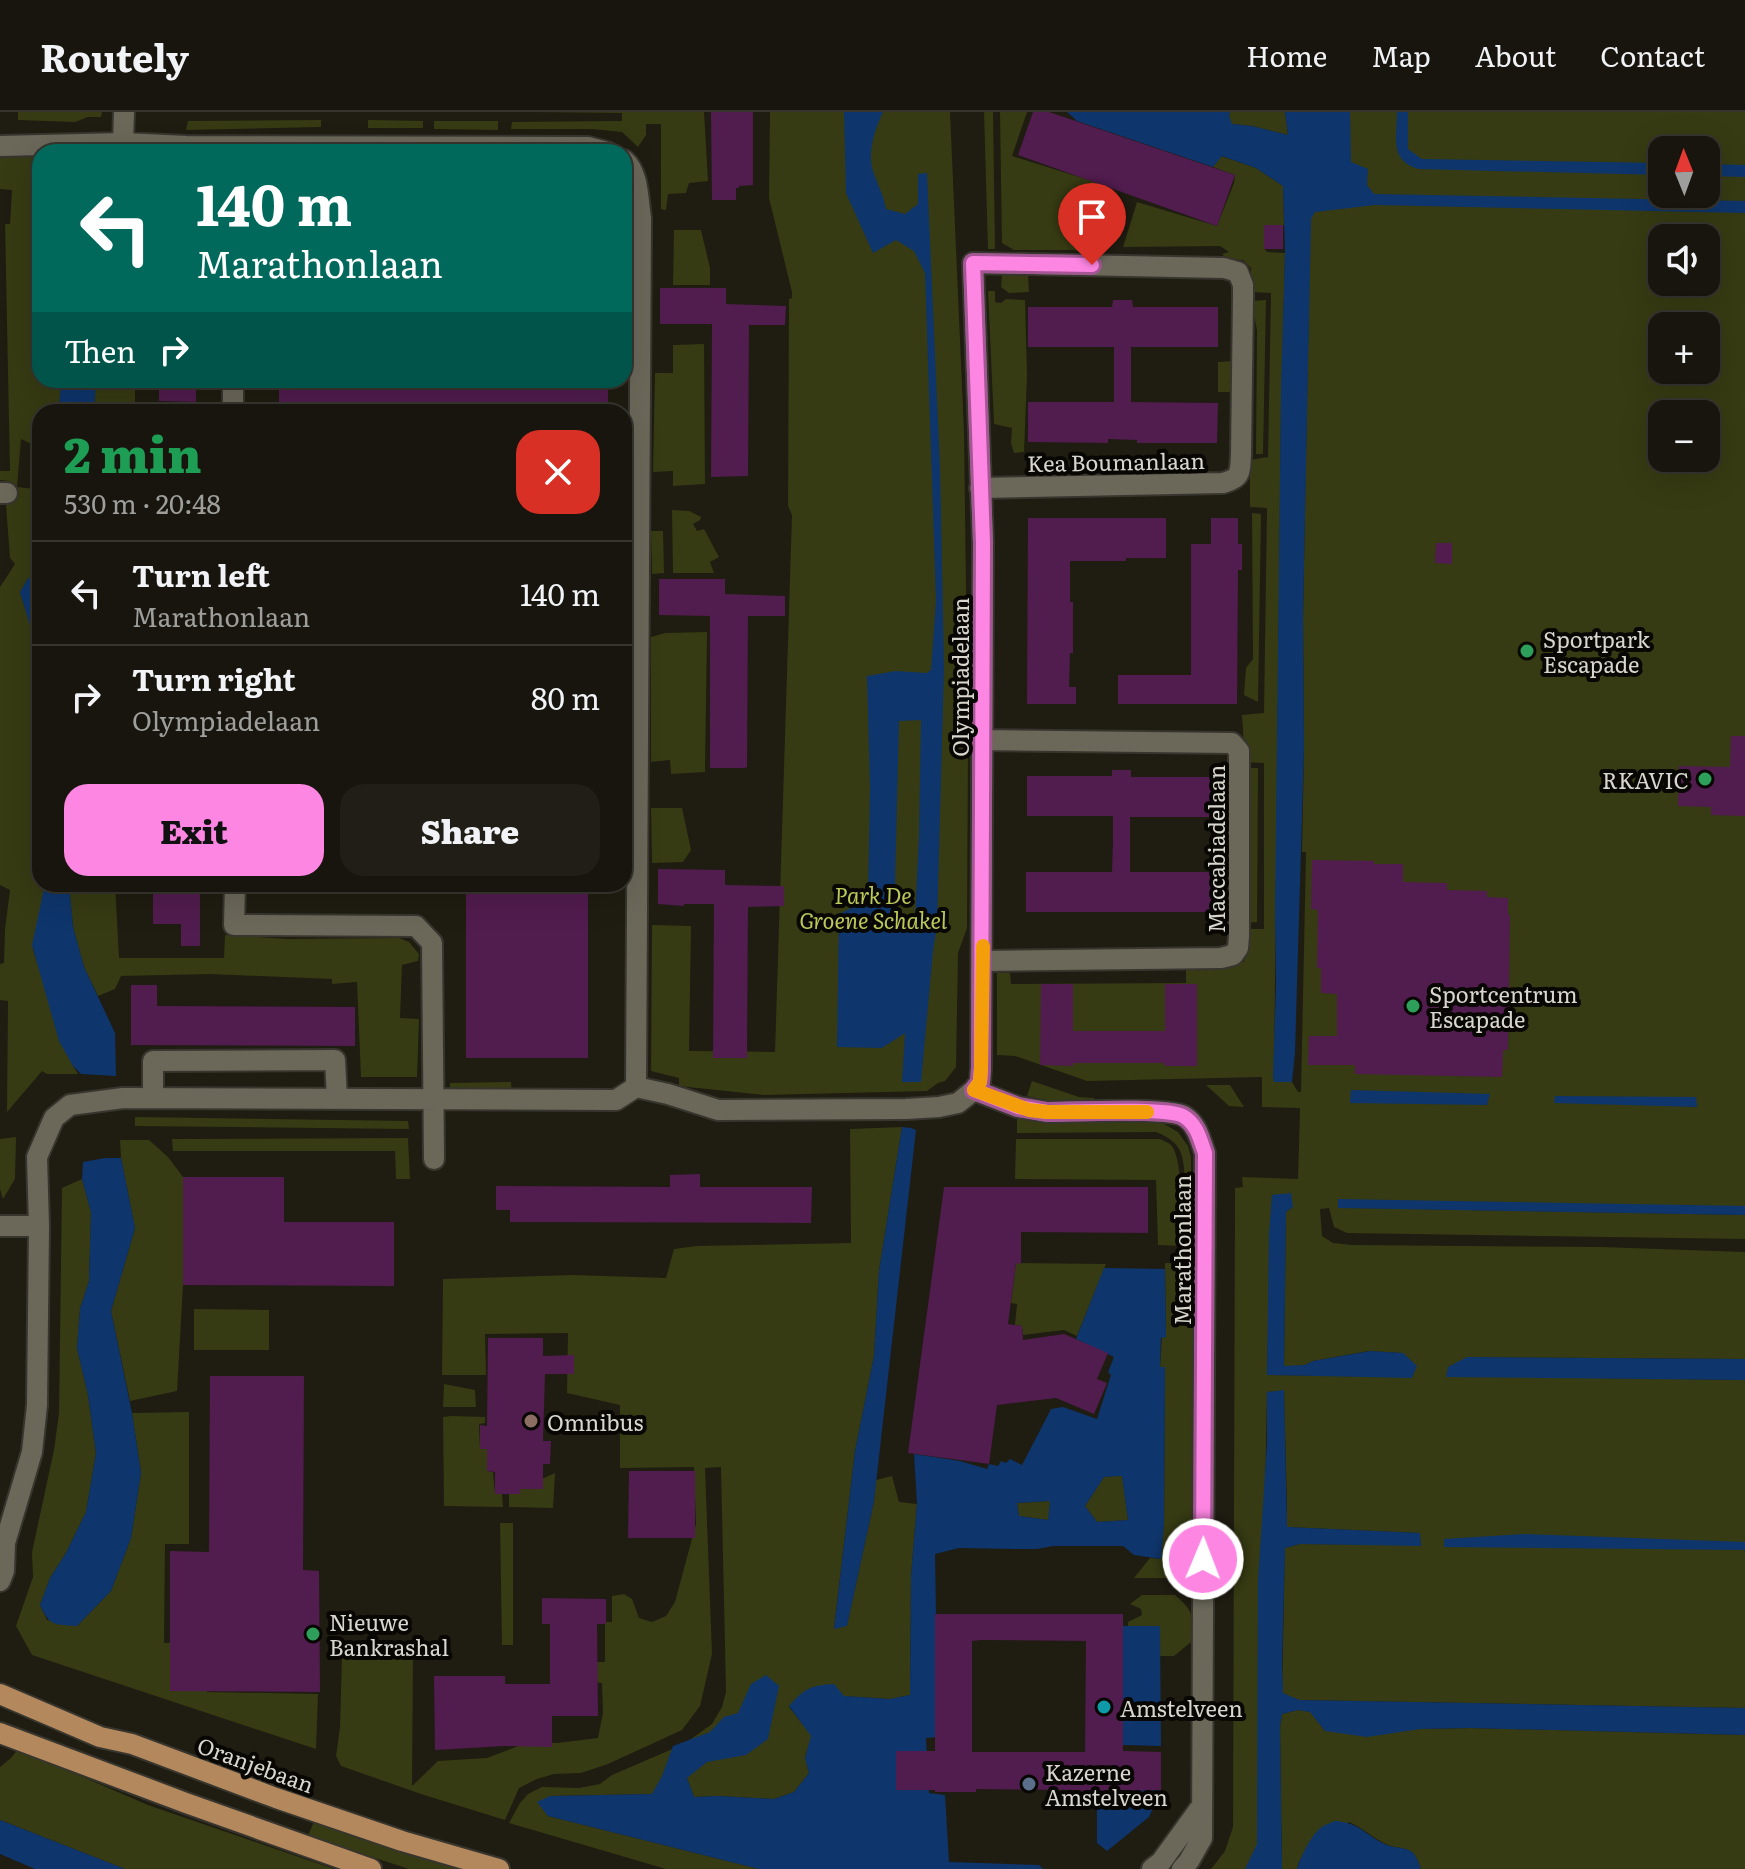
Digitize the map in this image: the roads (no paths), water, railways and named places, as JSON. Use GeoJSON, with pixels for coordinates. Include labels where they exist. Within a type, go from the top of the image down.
{"type":"FeatureCollection","features":[{"type":"Feature","properties":{"kind":"main road","name":"Oranjebaan"},"geometry":{"type":"LineString","coordinates":[[0,1694],[100,1737],[132,1744],[402,1841],[499,1869]]}},
{"type":"Feature","properties":{"kind":"main road"},"geometry":{"type":"LineString","coordinates":[[0,1733],[371,1869]]}},
{"type":"Feature","properties":{"kind":"street"},"geometry":{"type":"LineString","coordinates":[[123,143],[124,112]]}},
{"type":"Feature","properties":{"kind":"street"},"geometry":{"type":"LineString","coordinates":[[82,144],[144,144]]}},
{"type":"Feature","properties":{"kind":"street"},"geometry":{"type":"LineString","coordinates":[[0,146],[32,145]]}},
{"type":"Feature","properties":{"kind":"street"},"geometry":{"type":"LineString","coordinates":[[632,169],[641,218],[633,345],[632,534]]}},
{"type":"Feature","properties":{"kind":"street","name":"Kea Boumanlaan"},"geometry":{"type":"LineString","coordinates":[[973,263],[1224,268],[1238,272],[1243,285],[1241,455],[1239,474],[1234,480],[1223,483],[980,488]]}},
{"type":"Feature","properties":{"kind":"street","name":"Olympiadelaan"},"geometry":{"type":"LineString","coordinates":[[973,263],[983,543],[983,961],[981,1068],[980,1082],[974,1090]]}},
{"type":"Feature","properties":{"kind":"street","name":"Maccabiadelaan"},"geometry":{"type":"LineString","coordinates":[[983,740],[1232,743],[1239,751],[1239,936],[1238,948],[1233,955],[1221,958],[983,961]]}},
{"type":"Feature","properties":{"kind":"street"},"geometry":{"type":"LineString","coordinates":[[632,795],[636,1087]]}},
{"type":"Feature","properties":{"kind":"street"},"geometry":{"type":"LineString","coordinates":[[235,892],[234,925],[416,926],[432,943],[434,1159]]}},
{"type":"Feature","properties":{"kind":"street"},"geometry":{"type":"LineString","coordinates":[[153,1098],[153,1061],[335,1060],[337,1098]]}},
{"type":"Feature","properties":{"kind":"street"},"geometry":{"type":"LineString","coordinates":[[0,1581],[4,1571],[2,1545],[32,1452],[37,1405],[37,1157],[54,1118],[70,1105],[123,1098],[616,1100],[636,1087],[718,1110],[906,1109],[958,1103],[974,1090]]}},
{"type":"Feature","properties":{"kind":"street","name":"Marathonlaan"},"geometry":{"type":"LineString","coordinates":[[974,1090],[1029,1110],[1183,1115],[1196,1128],[1205,1153],[1202,1838],[1182,1869]]}},
{"type":"Feature","properties":{"kind":"street"},"geometry":{"type":"LineString","coordinates":[[0,1226],[39,1226]]}},
{"type":"Feature","properties":{"kind":"street"},"geometry":{"type":"LineString","coordinates":[[1152,1869],[1161,1862],[1201,1807]]}},
{"type":"Feature","properties":{"kind":"water"},"geometry":{"type":"Polygon","coordinates":[[[844,112],[883,112],[871,156],[886,209],[905,214],[918,204],[918,174],[927,173],[940,468],[944,667],[937,925],[921,1082],[902,1082],[905,1033],[882,1048],[837,1047],[839,914],[868,900],[870,787],[867,676],[896,671],[927,673],[931,670],[936,600],[925,273],[914,251],[896,240],[873,253],[846,193],[844,112]],[[921,720],[899,721],[894,923],[913,924],[915,920],[921,720]]]}},
{"type":"Feature","properties":{"kind":"water"},"geometry":{"type":"Polygon","coordinates":[[[1067,112],[1230,112],[1232,124],[1288,135],[1285,112],[1350,112],[1351,162],[1368,169],[1367,185],[1374,194],[1648,199],[1648,208],[1720,208],[1720,201],[1745,201],[1745,213],[1375,205],[1315,212],[1311,219],[1303,617],[1304,748],[1292,1082],[1274,1082],[1273,1076],[1285,253],[1283,186],[1256,168],[1222,156],[1213,167],[1077,121],[1067,112]]]}},
{"type":"Feature","properties":{"kind":"water"},"geometry":{"type":"Polygon","coordinates":[[[1397,112],[1408,112],[1408,149],[1422,159],[1648,163],[1648,175],[1419,169],[1403,160],[1396,139],[1397,112]]]}},
{"type":"Feature","properties":{"kind":"water"},"geometry":{"type":"Polygon","coordinates":[[[1720,164],[1745,165],[1745,177],[1720,176],[1720,164]]]}},
{"type":"Feature","properties":{"kind":"water"},"geometry":{"type":"Polygon","coordinates":[[[60,388],[96,388],[94,404],[60,404],[60,388]]]}},
{"type":"Feature","properties":{"kind":"water"},"geometry":{"type":"Polygon","coordinates":[[[32,575],[32,632],[20,592],[32,575]]]}},
{"type":"Feature","properties":{"kind":"water"},"geometry":{"type":"Polygon","coordinates":[[[43,892],[70,892],[73,927],[84,967],[115,1033],[116,1076],[81,1074],[73,1066],[59,1041],[32,945],[43,892]]]}},
{"type":"Feature","properties":{"kind":"water"},"geometry":{"type":"Polygon","coordinates":[[[1351,1090],[1490,1094],[1487,1105],[1350,1103],[1351,1090]]]}},
{"type":"Feature","properties":{"kind":"water"},"geometry":{"type":"Polygon","coordinates":[[[1555,1096],[1696,1097],[1697,1107],[1554,1103],[1555,1096]]]}},
{"type":"Feature","properties":{"kind":"water"},"geometry":{"type":"Polygon","coordinates":[[[902,1127],[916,1130],[874,1501],[847,1626],[834,1629],[855,1451],[874,1356],[879,1271],[902,1127]]]}},
{"type":"Feature","properties":{"kind":"water"},"geometry":{"type":"Polygon","coordinates":[[[121,1158],[135,1228],[111,1311],[141,1473],[131,1538],[111,1591],[77,1626],[63,1625],[50,1621],[40,1605],[50,1578],[86,1512],[96,1453],[88,1395],[77,1348],[80,1309],[89,1281],[91,1212],[82,1179],[83,1162],[121,1158]]]}},
{"type":"Feature","properties":{"kind":"water"},"geometry":{"type":"Polygon","coordinates":[[[1291,1193],[1293,1207],[1286,1212],[1284,1366],[1305,1365],[1370,1351],[1403,1353],[1417,1366],[1412,1378],[1267,1375],[1272,1195],[1291,1193]]]}},
{"type":"Feature","properties":{"kind":"water"},"geometry":{"type":"Polygon","coordinates":[[[1338,1199],[1745,1206],[1745,1215],[1338,1208],[1338,1199]]]}},
{"type":"Feature","properties":{"kind":"water"},"geometry":{"type":"Polygon","coordinates":[[[1104,1268],[1165,1269],[1166,1337],[1161,1338],[1160,1367],[1165,1367],[1161,1559],[1134,1555],[1123,1546],[959,1548],[935,1554],[938,1737],[926,1738],[929,1793],[945,1795],[949,1862],[1039,1865],[1043,1869],[759,1869],[548,1816],[537,1802],[550,1796],[652,1794],[673,1746],[710,1732],[724,1717],[738,1713],[751,1684],[766,1675],[779,1686],[768,1739],[746,1755],[707,1762],[687,1778],[694,1797],[774,1799],[794,1792],[809,1773],[805,1758],[811,1736],[789,1706],[808,1689],[834,1684],[844,1696],[890,1699],[910,1695],[911,1576],[917,1504],[914,1454],[960,1461],[987,1469],[989,1464],[998,1466],[1001,1461],[1006,1463],[1010,1459],[1022,1465],[1051,1409],[1063,1407],[1097,1419],[1114,1357],[1076,1339],[1104,1268]],[[1122,1476],[1104,1477],[1085,1506],[1097,1522],[1128,1520],[1122,1476]],[[1050,1501],[1017,1503],[1019,1516],[1048,1520],[1050,1501]]]}},
{"type":"Feature","properties":{"kind":"water"},"geometry":{"type":"Polygon","coordinates":[[[1467,1357],[1745,1359],[1745,1380],[1446,1377],[1448,1367],[1467,1357]]]}},
{"type":"Feature","properties":{"kind":"water"},"geometry":{"type":"Polygon","coordinates":[[[1284,1390],[1287,1527],[1420,1533],[1421,1546],[1300,1544],[1285,1548],[1283,1693],[1299,1700],[1745,1708],[1745,1735],[1470,1728],[1420,1729],[1367,1737],[1325,1731],[1310,1712],[1298,1710],[1282,1714],[1282,1869],[1245,1869],[1257,1844],[1258,1581],[1267,1443],[1267,1392],[1284,1390]]]}},
{"type":"Feature","properties":{"kind":"water"},"geometry":{"type":"Polygon","coordinates":[[[1524,1534],[1745,1542],[1745,1550],[1444,1547],[1444,1539],[1524,1534]]]}},
{"type":"Feature","properties":{"kind":"water"},"geometry":{"type":"Polygon","coordinates":[[[1123,1626],[1160,1626],[1161,1746],[1123,1745],[1123,1626]]]}},
{"type":"Feature","properties":{"kind":"water"},"geometry":{"type":"Polygon","coordinates":[[[1161,1790],[1149,1817],[1107,1851],[1097,1843],[1097,1792],[1161,1790]]]}},
{"type":"Feature","properties":{"kind":"water"},"geometry":{"type":"Polygon","coordinates":[[[0,1820],[125,1869],[35,1869],[0,1854],[0,1820]]]}},
{"type":"Feature","properties":{"kind":"water"},"geometry":{"type":"Polygon","coordinates":[[[1335,1821],[1358,1827],[1387,1845],[1409,1850],[1415,1855],[1421,1869],[1297,1869],[1314,1835],[1335,1821]]]}},
{"type":"Feature","properties":{"kind":"place","name":"Sportpark Escapade"},"geometry":{"type":"Point","coordinates":[1527,651]}},
{"type":"Feature","properties":{"kind":"place","name":"RKAVIC"},"geometry":{"type":"Point","coordinates":[1705,779]}},
{"type":"Feature","properties":{"kind":"place","name":"Sportcentrum Escapade"},"geometry":{"type":"Point","coordinates":[1413,1006]}},
{"type":"Feature","properties":{"kind":"place","name":"Omnibus"},"geometry":{"type":"Point","coordinates":[531,1421]}},
{"type":"Feature","properties":{"kind":"place","name":"Nieuwe Bankrashal"},"geometry":{"type":"Point","coordinates":[313,1634]}},
{"type":"Feature","properties":{"kind":"place","name":"Amstelveen"},"geometry":{"type":"Point","coordinates":[1104,1707]}},
{"type":"Feature","properties":{"kind":"place","name":"Kazerne Amstelveen"},"geometry":{"type":"Point","coordinates":[1029,1784]}},
{"type":"Feature","properties":{"kind":"park label","name":"Park De Groene Schakel"},"geometry":{"type":"Point","coordinates":[873,906]}}]}
